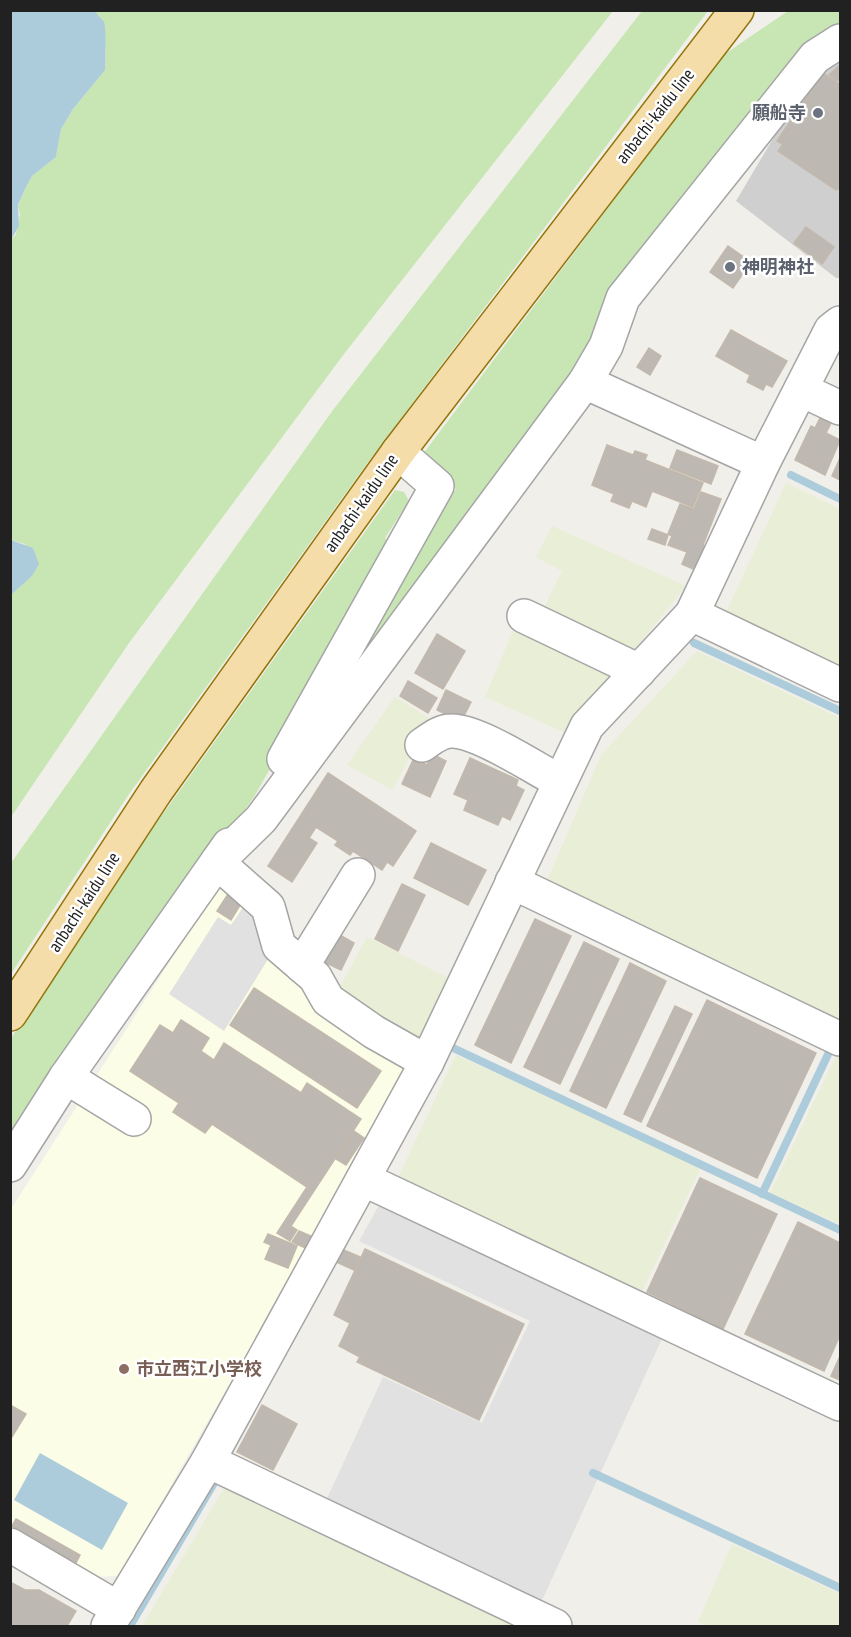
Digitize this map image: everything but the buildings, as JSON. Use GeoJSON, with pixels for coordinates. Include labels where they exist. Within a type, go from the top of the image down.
{"type":"FeatureCollection","features":[{"type":"Feature","properties":{"kind":"main road","name":"anbachi-kaidu line"},"geometry":{"type":"LineString","coordinates":[[10,1014],[156,791],[398,452],[737,10]]}},
{"type":"Feature","properties":{"kind":"street"},"geometry":{"type":"LineString","coordinates":[[218,862],[261,819],[585,382],[606,346],[623,298],[814,57],[840,41]]}},
{"type":"Feature","properties":{"kind":"street"},"geometry":{"type":"LineString","coordinates":[[10,1545],[113,1618],[208,1461],[427,1062],[587,726],[692,614],[763,463],[831,330],[840,323]]}},
{"type":"Feature","properties":{"kind":"street"},"geometry":{"type":"LineString","coordinates":[[585,382],[763,463]]}},
{"type":"Feature","properties":{"kind":"street"},"geometry":{"type":"LineString","coordinates":[[802,390],[840,408]]}},
{"type":"Feature","properties":{"kind":"street"},"geometry":{"type":"LineString","coordinates":[[10,1165],[66,1077],[259,803],[437,486],[398,452]]}},
{"type":"Feature","properties":{"kind":"street"},"geometry":{"type":"LineString","coordinates":[[692,614],[840,685]]}},
{"type":"Feature","properties":{"kind":"street"},"geometry":{"type":"LineString","coordinates":[[524,616],[639,671]]}},
{"type":"Feature","properties":{"kind":"street"},"geometry":{"type":"LineString","coordinates":[[422,745],[437,735],[450,731],[469,733],[559,781]]}},
{"type":"Feature","properties":{"kind":"street"},"geometry":{"type":"LineString","coordinates":[[218,862],[268,907],[279,946],[315,977],[328,1000],[374,1032],[427,1062]]}},
{"type":"Feature","properties":{"kind":"street"},"geometry":{"type":"LineString","coordinates":[[302,966],[358,875]]}},
{"type":"Feature","properties":{"kind":"street"},"geometry":{"type":"LineString","coordinates":[[512,882],[840,1039]]}},
{"type":"Feature","properties":{"kind":"street"},"geometry":{"type":"LineString","coordinates":[[66,1077],[134,1119]]}},
{"type":"Feature","properties":{"kind":"street"},"geometry":{"type":"LineString","coordinates":[[363,1179],[840,1404]]}},
{"type":"Feature","properties":{"kind":"street"},"geometry":{"type":"LineString","coordinates":[[208,1461],[555,1626]]}},
{"type":"Feature","properties":{"kind":"shaded area"},"geometry":{"type":"Polygon","coordinates":[[[840,48],[840,278],[836,278],[736,201],[819,61],[840,48]]]}},
{"type":"Feature","properties":{"kind":"shaded area"},"geometry":{"type":"Polygon","coordinates":[[[786,483],[840,509],[840,675],[723,619],[786,483]]]}},
{"type":"Feature","properties":{"kind":"shaded area"},"geometry":{"type":"Polygon","coordinates":[[[552,526],[686,586],[626,660],[540,616],[562,571],[536,557],[552,526]]]}},
{"type":"Feature","properties":{"kind":"shaded area"},"geometry":{"type":"Polygon","coordinates":[[[518,619],[625,672],[570,735],[485,697],[518,619]]]}},
{"type":"Feature","properties":{"kind":"shaded area"},"geometry":{"type":"Polygon","coordinates":[[[697,651],[840,718],[840,1030],[543,890],[601,755],[697,651]]]}},
{"type":"Feature","properties":{"kind":"shaded area"},"geometry":{"type":"Polygon","coordinates":[[[395,697],[429,718],[393,790],[347,765],[395,697]]]}},
{"type":"Feature","properties":{"kind":"shaded area","name":"市立西江小学校"},"geometry":{"type":"Polygon","coordinates":[[[224,877],[404,1059],[408,1073],[119,1576],[92,1577],[11,1530],[11,1209],[224,877]]]}},
{"type":"Feature","properties":{"kind":"shaded area"},"geometry":{"type":"Polygon","coordinates":[[[248,900],[273,951],[224,1031],[169,994],[218,917],[231,925],[248,900]]]}},
{"type":"Feature","properties":{"kind":"shaded area"},"geometry":{"type":"Polygon","coordinates":[[[367,937],[452,980],[423,1041],[336,994],[367,937]]]}},
{"type":"Feature","properties":{"kind":"shaded area"},"geometry":{"type":"Polygon","coordinates":[[[840,1048],[840,1224],[770,1193],[840,1048]]]}},
{"type":"Feature","properties":{"kind":"shaded area"},"geometry":{"type":"Polygon","coordinates":[[[456,1055],[701,1167],[639,1298],[395,1184],[456,1055]]]}},
{"type":"Feature","properties":{"kind":"shaded area"},"geometry":{"type":"Polygon","coordinates":[[[383,1198],[666,1330],[539,1607],[323,1507],[383,1377],[482,1423],[530,1321],[359,1241],[383,1198]]]}},
{"type":"Feature","properties":{"kind":"shaded area"},"geometry":{"type":"Polygon","coordinates":[[[227,1483],[529,1626],[142,1626],[227,1483]]]}},
{"type":"Feature","properties":{"kind":"shaded area"},"geometry":{"type":"Polygon","coordinates":[[[732,1544],[840,1594],[840,1626],[709,1626],[698,1622],[732,1544]]]}},
{"type":"Feature","properties":{"kind":"green space"},"geometry":{"type":"Polygon","coordinates":[[[95,11],[613,11],[344,354],[129,643],[11,817],[11,595],[32,576],[25,544],[11,540],[11,240],[16,234],[20,214],[18,206],[27,185],[32,176],[56,157],[61,129],[73,109],[105,70],[106,49],[95,11]]]}},
{"type":"Feature","properties":{"kind":"green space"},"geometry":{"type":"Polygon","coordinates":[[[642,11],[708,11],[368,462],[127,797],[11,974],[11,863],[333,410],[642,11]]]}},
{"type":"Feature","properties":{"kind":"green space"},"geometry":{"type":"Polygon","coordinates":[[[788,11],[840,11],[840,34],[598,345],[274,795],[456,489],[420,458],[722,56],[788,11]]]}},
{"type":"Feature","properties":{"kind":"green space"},"geometry":{"type":"Polygon","coordinates":[[[395,490],[404,492],[409,501],[385,538],[396,547],[254,797],[62,1067],[11,1148],[11,1038],[150,832],[395,490]]]}},
{"type":"Feature","properties":{"kind":"water"},"geometry":{"type":"Polygon","coordinates":[[[11,10],[95,11],[104,22],[106,53],[105,70],[73,109],[61,129],[56,157],[32,176],[27,185],[18,205],[19,226],[11,240],[11,10]]]}},
{"type":"Feature","properties":{"kind":"water"},"geometry":{"type":"Polygon","coordinates":[[[11,540],[33,548],[39,564],[32,576],[11,595],[11,540]]]}},
{"type":"Feature","properties":{"kind":"water"},"geometry":{"type":"Polygon","coordinates":[[[40,1453],[128,1503],[102,1550],[14,1500],[40,1453]]]}},
{"type":"Feature","properties":{"kind":"waterway"},"geometry":{"type":"LineString","coordinates":[[791,475],[840,499]]}},
{"type":"Feature","properties":{"kind":"waterway"},"geometry":{"type":"LineString","coordinates":[[694,643],[840,711]]}},
{"type":"Feature","properties":{"kind":"waterway"},"geometry":{"type":"LineString","coordinates":[[451,1047],[840,1230]]}},
{"type":"Feature","properties":{"kind":"waterway"},"geometry":{"type":"LineString","coordinates":[[762,1194],[831,1048]]}},
{"type":"Feature","properties":{"kind":"waterway"},"geometry":{"type":"LineString","coordinates":[[593,1473],[840,1588]]}},
{"type":"Feature","properties":{"kind":"waterway"},"geometry":{"type":"LineString","coordinates":[[130,1626],[214,1483]]}},
{"type":"Feature","properties":{"kind":"place","name":"願船寺"},"geometry":{"type":"Point","coordinates":[818,113]}},
{"type":"Feature","properties":{"kind":"place","name":"神明神社"},"geometry":{"type":"Point","coordinates":[730,267]}},
{"type":"Feature","properties":{"kind":"place","name":"市立西江小学校"},"geometry":{"type":"Point","coordinates":[124,1369]}}]}
